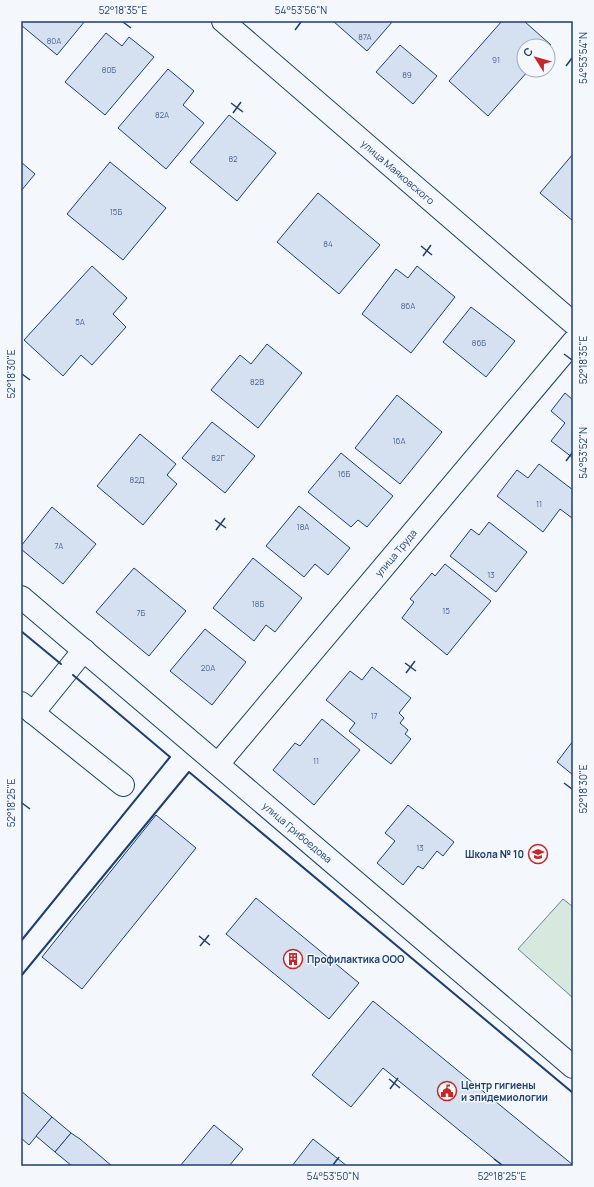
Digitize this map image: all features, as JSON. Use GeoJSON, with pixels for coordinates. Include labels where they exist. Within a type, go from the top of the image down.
{"type":"FeatureCollection","features":[{"type":"Feature","properties":{"kind":"street","name":"улица Маяковского"},"geometry":{"type":"LineString","coordinates":[[223,21],[573,323]]}},
{"type":"Feature","properties":{"kind":"street","name":"улица Труда"},"geometry":{"type":"LineString","coordinates":[[218,764],[573,342]]}},
{"type":"Feature","properties":{"kind":"street","name":"улица Грибоедова"},"geometry":{"type":"LineString","coordinates":[[21,597],[573,1067]]}},
{"type":"Feature","properties":{"kind":"street"},"geometry":{"type":"LineString","coordinates":[[84,650],[27,708],[124,785]]}},
{"type":"Feature","properties":{"kind":"shaded area"},"geometry":{"type":"Polygon","coordinates":[[[563,899],[573,907],[573,998],[518,949],[563,899]]]}},
{"type":"Feature","properties":{"kind":"building"},"geometry":{"type":"Polygon","coordinates":[[[21,21],[85,21],[57,55],[21,25],[21,21]]]}},
{"type":"Feature","properties":{"kind":"building"},"geometry":{"type":"Polygon","coordinates":[[[333,21],[393,21],[367,51],[333,21]]]}},
{"type":"Feature","properties":{"kind":"building"},"geometry":{"type":"Polygon","coordinates":[[[502,21],[524,21],[543,38],[516,38],[516,78],[522,78],[488,116],[449,81],[502,21]]]}},
{"type":"Feature","properties":{"kind":"building"},"geometry":{"type":"Polygon","coordinates":[[[106,33],[122,46],[129,37],[154,57],[105,115],[65,82],[106,33]]]}},
{"type":"Feature","properties":{"kind":"building"},"geometry":{"type":"Polygon","coordinates":[[[400,45],[437,76],[413,104],[376,72],[400,45]]]}},
{"type":"Feature","properties":{"kind":"building"},"geometry":{"type":"Polygon","coordinates":[[[168,69],[194,91],[183,105],[204,123],[166,169],[118,128],[168,69]]]}},
{"type":"Feature","properties":{"kind":"building"},"geometry":{"type":"Polygon","coordinates":[[[229,115],[276,153],[237,201],[190,162],[229,115]]]}},
{"type":"Feature","properties":{"kind":"building"},"geometry":{"type":"Polygon","coordinates":[[[573,154],[573,221],[540,193],[573,154]]]}},
{"type":"Feature","properties":{"kind":"building"},"geometry":{"type":"Polygon","coordinates":[[[21,162],[35,174],[21,191],[21,162]]]}},
{"type":"Feature","properties":{"kind":"building"},"geometry":{"type":"Polygon","coordinates":[[[110,162],[166,208],[123,260],[67,214],[110,162]]]}},
{"type":"Feature","properties":{"kind":"building"},"geometry":{"type":"Polygon","coordinates":[[[318,193],[380,245],[339,294],[277,242],[318,193]]]}},
{"type":"Feature","properties":{"kind":"building"},"geometry":{"type":"Polygon","coordinates":[[[92,266],[127,298],[113,314],[126,327],[92,365],[81,355],[63,376],[24,340],[92,266]]]}},
{"type":"Feature","properties":{"kind":"building"},"geometry":{"type":"Polygon","coordinates":[[[417,266],[455,297],[411,353],[362,314],[396,269],[408,278],[417,266]]]}},
{"type":"Feature","properties":{"kind":"building"},"geometry":{"type":"Polygon","coordinates":[[[471,307],[515,341],[486,377],[443,342],[471,307]]]}},
{"type":"Feature","properties":{"kind":"building"},"geometry":{"type":"Polygon","coordinates":[[[267,344],[302,373],[258,428],[211,390],[240,355],[251,364],[267,344]]]}},
{"type":"Feature","properties":{"kind":"building"},"geometry":{"type":"Polygon","coordinates":[[[565,393],[573,400],[573,458],[551,441],[565,423],[551,411],[565,393]]]}},
{"type":"Feature","properties":{"kind":"building"},"geometry":{"type":"Polygon","coordinates":[[[397,395],[442,432],[400,484],[355,448],[397,395]]]}},
{"type":"Feature","properties":{"kind":"building"},"geometry":{"type":"Polygon","coordinates":[[[212,422],[255,456],[225,493],[182,458],[212,422]]]}},
{"type":"Feature","properties":{"kind":"building"},"geometry":{"type":"Polygon","coordinates":[[[140,434],[176,464],[167,475],[177,484],[143,525],[97,486],[140,434]]]}},
{"type":"Feature","properties":{"kind":"building"},"geometry":{"type":"Polygon","coordinates":[[[341,453],[393,496],[367,527],[358,520],[351,527],[308,492],[341,453]]]}},
{"type":"Feature","properties":{"kind":"building"},"geometry":{"type":"Polygon","coordinates":[[[539,464],[573,490],[573,517],[572,518],[560,509],[543,532],[497,496],[517,470],[528,478],[539,464]]]}},
{"type":"Feature","properties":{"kind":"building"},"geometry":{"type":"Polygon","coordinates":[[[299,506],[350,548],[328,575],[315,564],[304,577],[266,546],[299,506]]]}},
{"type":"Feature","properties":{"kind":"building"},"geometry":{"type":"Polygon","coordinates":[[[52,507],[96,544],[63,584],[21,549],[21,546],[52,507]]]}},
{"type":"Feature","properties":{"kind":"building"},"geometry":{"type":"Polygon","coordinates":[[[489,522],[527,552],[496,592],[450,556],[471,529],[479,535],[489,522]]]}},
{"type":"Feature","properties":{"kind":"building"},"geometry":{"type":"Polygon","coordinates":[[[253,558],[302,598],[275,632],[266,625],[254,641],[213,608],[253,558]]]}},
{"type":"Feature","properties":{"kind":"building"},"geometry":{"type":"Polygon","coordinates":[[[445,564],[491,601],[447,655],[402,618],[414,602],[410,599],[432,573],[435,576],[445,564]]]}},
{"type":"Feature","properties":{"kind":"building"},"geometry":{"type":"Polygon","coordinates":[[[134,568],[186,611],[149,656],[96,612],[134,568]]]}},
{"type":"Feature","properties":{"kind":"building"},"geometry":{"type":"Polygon","coordinates":[[[205,629],[246,662],[212,705],[170,671],[205,629]]]}},
{"type":"Feature","properties":{"kind":"building"},"geometry":{"type":"Polygon","coordinates":[[[372,667],[411,698],[399,713],[404,718],[400,723],[408,730],[405,734],[411,739],[391,764],[349,731],[355,723],[326,700],[350,671],[362,680],[372,667]]]}},
{"type":"Feature","properties":{"kind":"building"},"geometry":{"type":"Polygon","coordinates":[[[322,719],[360,750],[314,805],[273,770],[295,743],[300,746],[322,719]]]}},
{"type":"Feature","properties":{"kind":"building"},"geometry":{"type":"Polygon","coordinates":[[[573,741],[573,775],[557,762],[573,741]]]}},
{"type":"Feature","properties":{"kind":"building"},"geometry":{"type":"Polygon","coordinates":[[[408,805],[454,842],[443,856],[437,851],[423,869],[418,866],[403,885],[377,863],[395,841],[385,833],[408,805]]]}},
{"type":"Feature","properties":{"kind":"building"},"geometry":{"type":"Polygon","coordinates":[[[156,815],[196,848],[82,989],[42,957],[156,815]]]}},
{"type":"Feature","properties":{"kind":"building","name":"Профилактика ООО"},"geometry":{"type":"Polygon","coordinates":[[[256,898],[359,983],[329,1019],[226,934],[256,898]]]}},
{"type":"Feature","properties":{"kind":"building","name":"Центр гигиены и эпидемиологии"},"geometry":{"type":"Polygon","coordinates":[[[373,1001],[573,1166],[503,1166],[383,1068],[351,1107],[312,1075],[373,1001]]]}},
{"type":"Feature","properties":{"kind":"building"},"geometry":{"type":"Polygon","coordinates":[[[21,1091],[52,1117],[29,1145],[21,1138],[21,1091]]]}},
{"type":"Feature","properties":{"kind":"building"},"geometry":{"type":"Polygon","coordinates":[[[52,1117],[71,1133],[55,1152],[36,1136],[52,1117]]]}},
{"type":"Feature","properties":{"kind":"building"},"geometry":{"type":"Polygon","coordinates":[[[214,1125],[243,1149],[229,1166],[180,1166],[214,1125]]]}},
{"type":"Feature","properties":{"kind":"building"},"geometry":{"type":"Polygon","coordinates":[[[71,1133],[112,1166],[72,1166],[55,1152],[71,1133]]]}},
{"type":"Feature","properties":{"kind":"building"},"geometry":{"type":"Polygon","coordinates":[[[313,1139],[347,1166],[292,1166],[313,1139]]]}},
{"type":"Feature","properties":{"kind":"wall"},"geometry":{"type":"LineString","coordinates":[[21,631],[61,664]]}},
{"type":"Feature","properties":{"kind":"wall"},"geometry":{"type":"LineString","coordinates":[[21,941],[170,757],[73,675]]}},
{"type":"Feature","properties":{"kind":"wall"},"geometry":{"type":"LineString","coordinates":[[21,976],[189,772],[573,1093]]}},
{"type":"Feature","properties":{"kind":"place","name":"Школа № 10"},"geometry":{"type":"Point","coordinates":[538,854]}},
{"type":"Feature","properties":{"kind":"place","name":"Профилактика ООО"},"geometry":{"type":"Point","coordinates":[293,959]}},
{"type":"Feature","properties":{"kind":"place","name":"Центр гигиены и эпидемиологии"},"geometry":{"type":"Point","coordinates":[447,1091]}}]}
